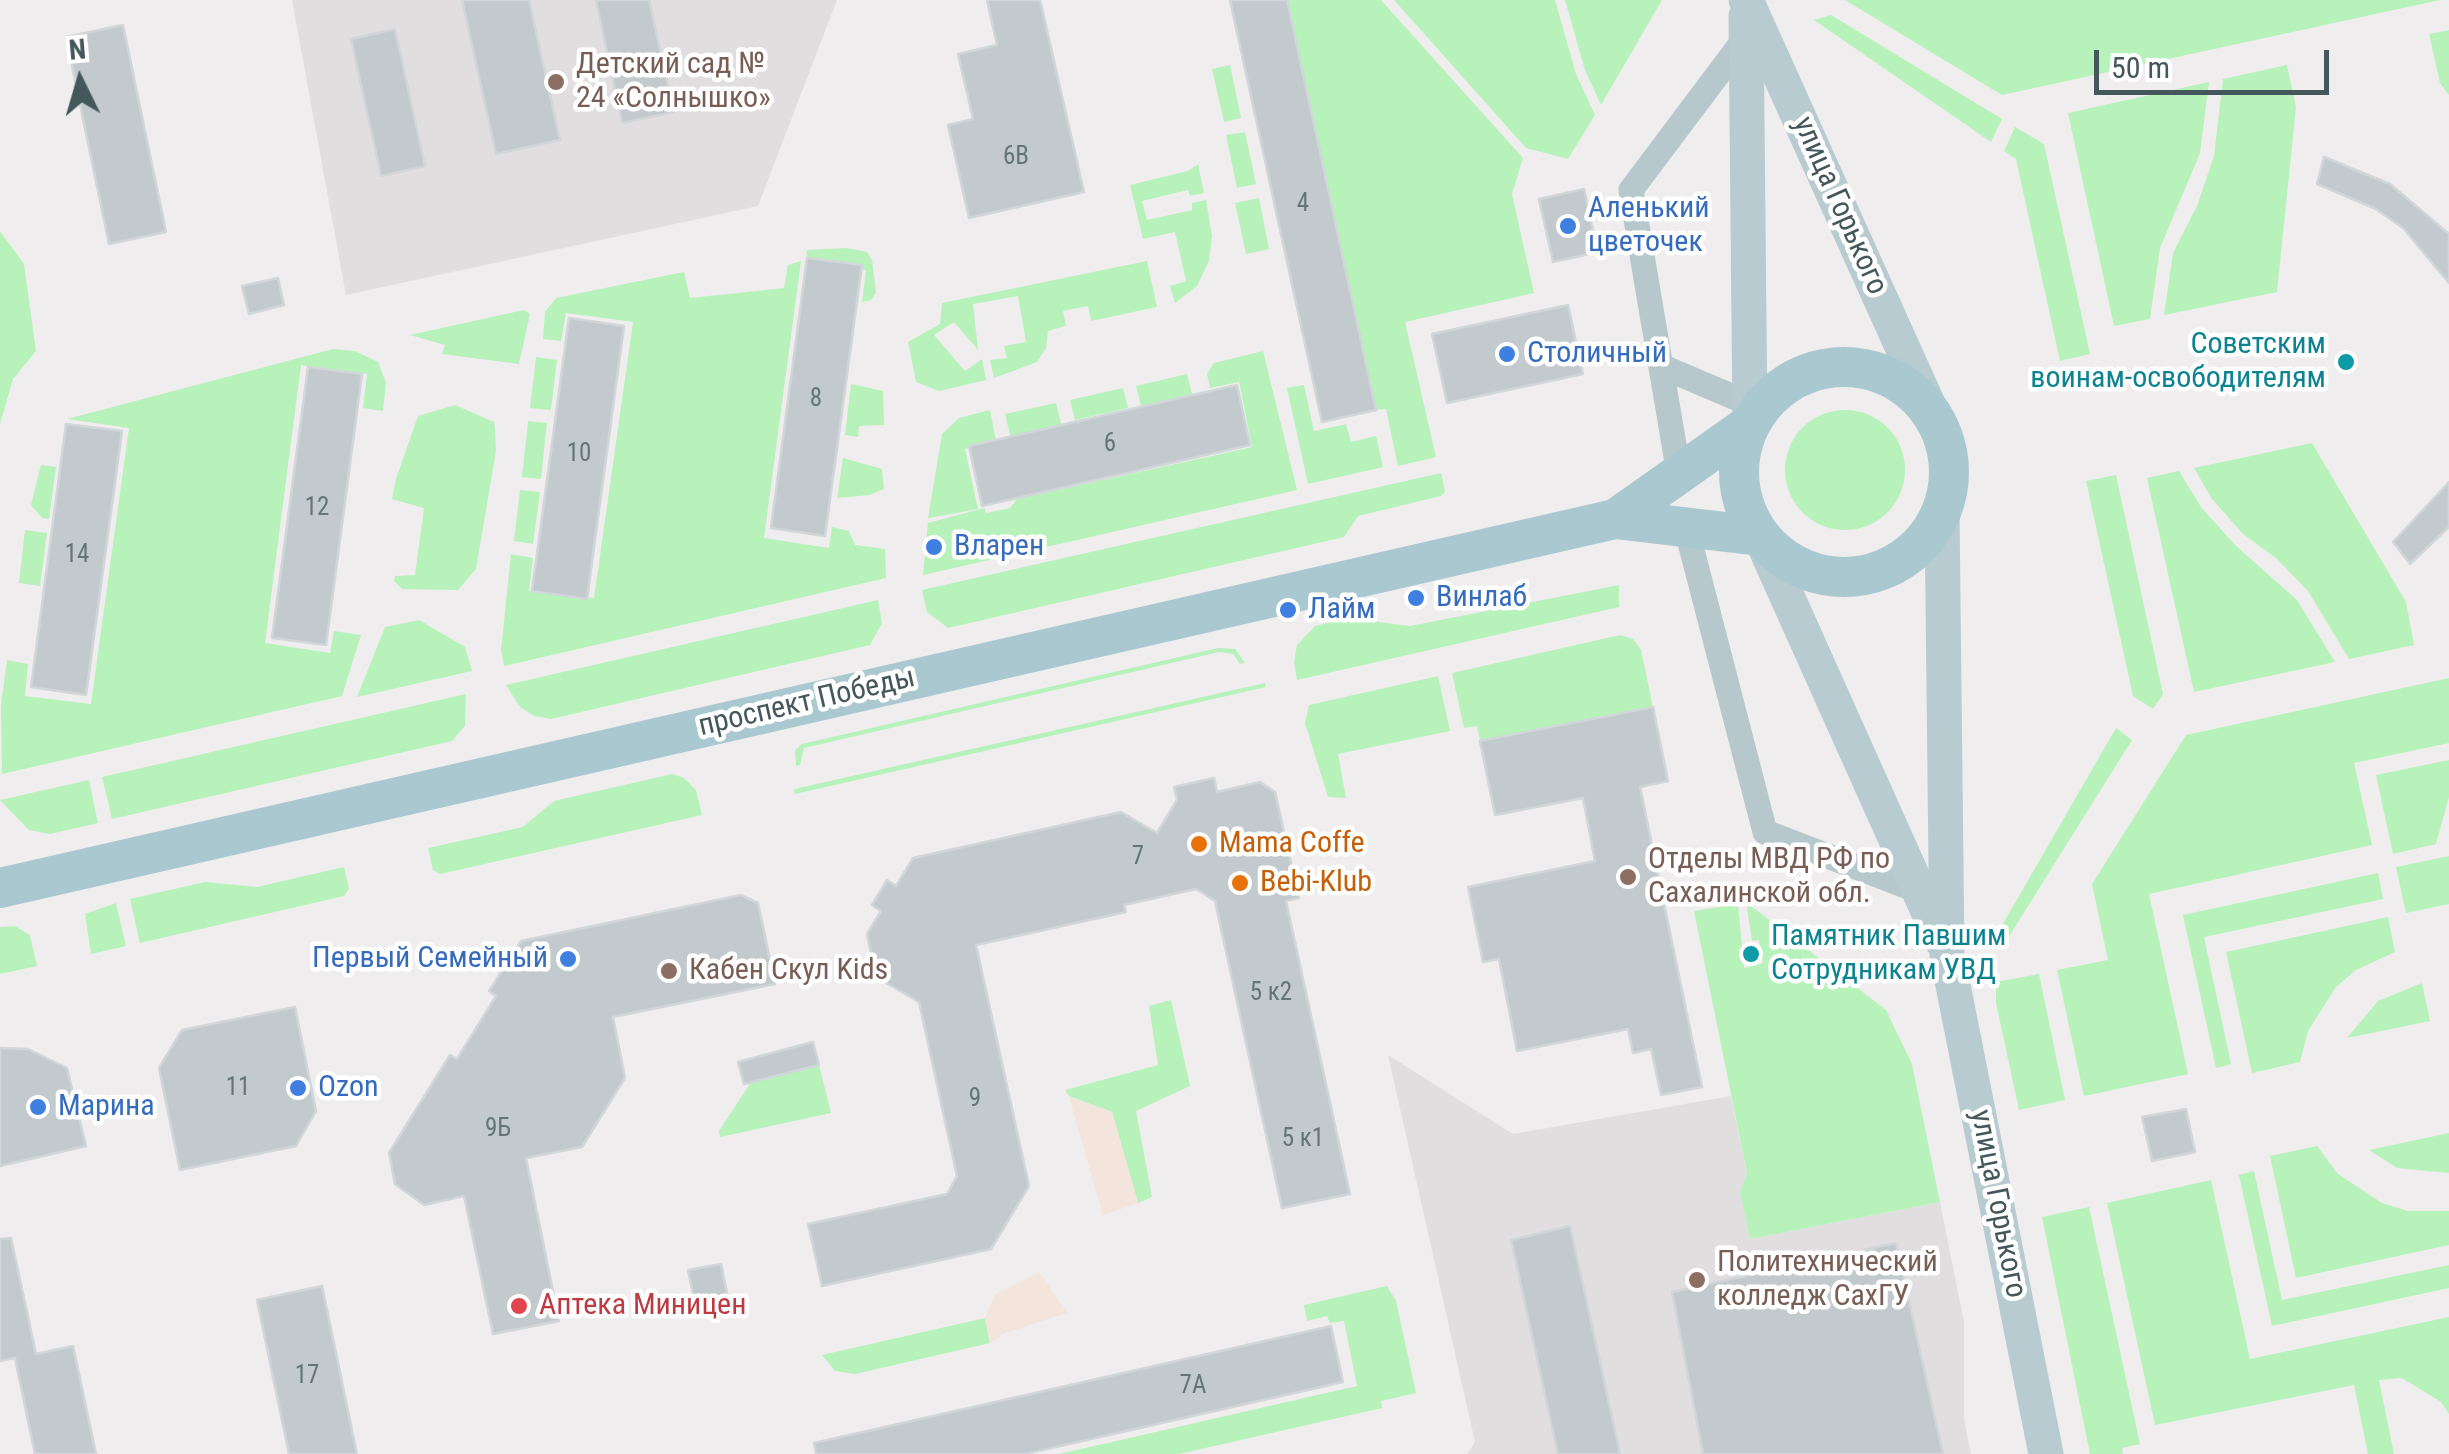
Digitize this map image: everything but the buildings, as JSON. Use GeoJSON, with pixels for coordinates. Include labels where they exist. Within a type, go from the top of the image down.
{"type":"FeatureCollection","features":[{"type":"Feature","properties":{"kind":"main road","name":"улица Горького"},"geometry":{"type":"LineString","coordinates":[[1750,414],[1746,0],[1932,413]]}},
{"type":"Feature","properties":{"kind":"main road"},"geometry":{"type":"LineString","coordinates":[[1838,366],[1875,370],[1907,387],[1932,413],[1946,444],[1950,478],[1942,511],[1926,538],[1903,559],[1874,573],[1842,577],[1812,572],[1783,558],[1760,536],[1746,510],[1738,481],[1740,451],[1750,414],[1772,394],[1802,374],[1838,366]]}},
{"type":"Feature","properties":{"kind":"main road","name":"проспект Победы"},"geometry":{"type":"LineString","coordinates":[[1615,519],[1679,474],[1750,414]]}},
{"type":"Feature","properties":{"kind":"main road","name":"улица Горького"},"geometry":{"type":"LineString","coordinates":[[1942,511],[1948,955],[2046,1454]]}},
{"type":"Feature","properties":{"kind":"main road","name":"проспект Победы"},"geometry":{"type":"LineString","coordinates":[[0,888],[1615,519],[1760,536]]}},
{"type":"Feature","properties":{"kind":"main road","name":"улица Горького"},"geometry":{"type":"LineString","coordinates":[[1760,536],[1948,955]]}},
{"type":"Feature","properties":{"kind":"street"},"geometry":{"type":"LineString","coordinates":[[1679,474],[1631,190],[1746,37]]}},
{"type":"Feature","properties":{"kind":"street"},"geometry":{"type":"LineString","coordinates":[[1662,368],[1750,414]]}},
{"type":"Feature","properties":{"kind":"street"},"geometry":{"type":"LineString","coordinates":[[1686,527],[1765,832],[1919,892]]}},
{"type":"Feature","properties":{"kind":"shaded area","name":"Детский сад № 24 «Солнышко»"},"geometry":{"type":"Polygon","coordinates":[[[292,0],[837,0],[758,206],[346,295],[292,0]]]}},
{"type":"Feature","properties":{"kind":"shaded area","name":"Политехнический колледж СахГУ"},"geometry":{"type":"Polygon","coordinates":[[[1388,1055],[1513,1134],[1731,1096],[1747,1174],[1741,1192],[1750,1239],[1940,1202],[1964,1322],[1964,1419],[1971,1454],[1467,1454],[1475,1442],[1388,1055]]]}},
{"type":"Feature","properties":{"kind":"green space"},"geometry":{"type":"Polygon","coordinates":[[[1287,0],[1381,0],[1523,158],[1512,194],[1534,293],[1405,322],[1436,457],[1398,466],[1386,409],[1376,410],[1287,0]]]}},
{"type":"Feature","properties":{"kind":"green space"},"geometry":{"type":"Polygon","coordinates":[[[1394,0],[1555,0],[1576,74],[1595,115],[1568,159],[1526,148],[1394,0]]]}},
{"type":"Feature","properties":{"kind":"green space"},"geometry":{"type":"Polygon","coordinates":[[[1565,0],[1662,0],[1601,105],[1585,70],[1565,0]]]}},
{"type":"Feature","properties":{"kind":"green space"},"geometry":{"type":"Polygon","coordinates":[[[1845,0],[2440,0],[2002,95],[1845,0]]]}},
{"type":"Feature","properties":{"kind":"green space"},"geometry":{"type":"Polygon","coordinates":[[[1831,15],[2002,119],[1991,142],[1814,20],[1831,15]]]}},
{"type":"Feature","properties":{"kind":"green space"},"geometry":{"type":"Polygon","coordinates":[[[2449,30],[2449,95],[2440,83],[2429,34],[2449,30]]]}},
{"type":"Feature","properties":{"kind":"green space"},"geometry":{"type":"Polygon","coordinates":[[[1230,65],[1241,118],[1224,122],[1212,69],[1230,65]]]}},
{"type":"Feature","properties":{"kind":"green space"},"geometry":{"type":"Polygon","coordinates":[[[2287,65],[2296,107],[2277,292],[2164,315],[2173,253],[2197,206],[2214,156],[2223,79],[2287,65]]]}},
{"type":"Feature","properties":{"kind":"green space"},"geometry":{"type":"Polygon","coordinates":[[[2209,82],[2200,153],[2160,248],[2150,319],[2114,326],[2068,113],[2209,82]]]}},
{"type":"Feature","properties":{"kind":"green space"},"geometry":{"type":"Polygon","coordinates":[[[2015,127],[2044,144],[2090,354],[2060,361],[2016,159],[2004,151],[2015,127]]]}},
{"type":"Feature","properties":{"kind":"green space"},"geometry":{"type":"Polygon","coordinates":[[[1245,132],[1256,184],[1237,188],[1226,135],[1245,132]]]}},
{"type":"Feature","properties":{"kind":"green space"},"geometry":{"type":"Polygon","coordinates":[[[1198,164],[1204,193],[1190,196],[1188,190],[1142,201],[1147,220],[1192,210],[1192,203],[1206,200],[1212,236],[1209,261],[1197,286],[1175,303],[1170,286],[1186,281],[1175,232],[1143,239],[1130,185],[1188,171],[1198,164]]]}},
{"type":"Feature","properties":{"kind":"green space"},"geometry":{"type":"Polygon","coordinates":[[[1259,198],[1269,249],[1246,254],[1235,203],[1259,198]]]}},
{"type":"Feature","properties":{"kind":"green space"},"geometry":{"type":"Polygon","coordinates":[[[0,231],[24,264],[36,351],[13,379],[0,424],[0,231]]]}},
{"type":"Feature","properties":{"kind":"green space"},"geometry":{"type":"Polygon","coordinates":[[[846,248],[867,252],[872,260],[876,293],[871,300],[862,302],[866,270],[806,262],[807,250],[846,248]]]}},
{"type":"Feature","properties":{"kind":"green space"},"geometry":{"type":"Polygon","coordinates":[[[801,261],[764,538],[829,548],[832,527],[849,531],[855,545],[885,549],[886,578],[504,666],[501,650],[511,554],[533,558],[529,591],[594,598],[633,322],[566,313],[561,341],[543,339],[545,312],[556,298],[684,272],[690,298],[784,288],[788,265],[801,261]]]}},
{"type":"Feature","properties":{"kind":"green space"},"geometry":{"type":"Polygon","coordinates":[[[1147,261],[1157,307],[1091,321],[1088,306],[1063,311],[1066,326],[1048,331],[1046,348],[1037,362],[994,378],[990,360],[1007,358],[1004,346],[1026,342],[1018,296],[973,304],[978,350],[954,322],[934,335],[965,371],[982,359],[986,380],[939,391],[916,382],[908,342],[940,324],[942,303],[1147,261]]]}},
{"type":"Feature","properties":{"kind":"green space"},"geometry":{"type":"Polygon","coordinates":[[[524,310],[530,314],[519,364],[442,354],[445,345],[410,335],[524,310]]]}},
{"type":"Feature","properties":{"kind":"green space"},"geometry":{"type":"Polygon","coordinates":[[[333,349],[355,351],[378,362],[386,383],[383,411],[363,408],[367,374],[301,365],[265,643],[330,653],[334,631],[361,635],[342,696],[2,774],[1,705],[7,660],[28,664],[25,696],[91,704],[129,428],[67,419],[333,349]]]}},
{"type":"Feature","properties":{"kind":"green space"},"geometry":{"type":"Polygon","coordinates":[[[1263,351],[1297,490],[923,575],[928,523],[984,508],[986,513],[1010,508],[1017,499],[1252,447],[1239,382],[1210,388],[1207,374],[1214,363],[1263,351]]]}},
{"type":"Feature","properties":{"kind":"green space"},"geometry":{"type":"Polygon","coordinates":[[[536,357],[557,360],[551,410],[530,408],[536,357]]]}},
{"type":"Feature","properties":{"kind":"green space"},"geometry":{"type":"Polygon","coordinates":[[[1187,374],[1192,394],[1141,406],[1136,386],[1187,374]]]}},
{"type":"Feature","properties":{"kind":"green space"},"geometry":{"type":"Polygon","coordinates":[[[851,384],[883,391],[884,425],[859,426],[858,437],[845,435],[851,384]]]}},
{"type":"Feature","properties":{"kind":"green space"},"geometry":{"type":"Polygon","coordinates":[[[1304,385],[1314,431],[1346,424],[1351,442],[1376,436],[1383,467],[1308,484],[1287,388],[1304,385]]]}},
{"type":"Feature","properties":{"kind":"green space"},"geometry":{"type":"Polygon","coordinates":[[[1123,388],[1128,408],[1075,420],[1070,400],[1123,388]]]}},
{"type":"Feature","properties":{"kind":"green space"},"geometry":{"type":"Polygon","coordinates":[[[1056,403],[1062,427],[1011,439],[1005,414],[1056,403]]]}},
{"type":"Feature","properties":{"kind":"green space"},"geometry":{"type":"Polygon","coordinates":[[[455,405],[494,422],[495,428],[496,451],[476,569],[458,590],[402,589],[394,581],[395,576],[415,575],[424,508],[392,499],[396,479],[418,416],[455,405]]]}},
{"type":"Feature","properties":{"kind":"green space"},"geometry":{"type":"Polygon","coordinates":[[[990,410],[996,441],[965,449],[978,509],[928,518],[942,434],[959,418],[990,410]]]}},
{"type":"Feature","properties":{"kind":"green space"},"geometry":{"type":"Polygon","coordinates":[[[1845,410],[1868,414],[1888,427],[1901,447],[1905,470],[1901,493],[1888,513],[1868,526],[1845,530],[1822,526],[1802,513],[1789,493],[1785,470],[1789,447],[1802,427],[1822,414],[1845,410]]]}},
{"type":"Feature","properties":{"kind":"green space"},"geometry":{"type":"Polygon","coordinates":[[[528,421],[547,423],[541,479],[522,477],[528,421]]]}},
{"type":"Feature","properties":{"kind":"green space"},"geometry":{"type":"Polygon","coordinates":[[[2312,443],[2406,602],[2414,645],[2349,659],[2308,591],[2276,558],[2243,534],[2212,499],[2194,468],[2312,443]]]}},
{"type":"Feature","properties":{"kind":"green space"},"geometry":{"type":"Polygon","coordinates":[[[843,458],[882,469],[884,489],[869,495],[837,498],[843,458]]]}},
{"type":"Feature","properties":{"kind":"green space"},"geometry":{"type":"Polygon","coordinates":[[[41,465],[56,467],[49,519],[42,518],[31,505],[41,465]]]}},
{"type":"Feature","properties":{"kind":"green space"},"geometry":{"type":"Polygon","coordinates":[[[2179,471],[2201,507],[2234,544],[2297,600],[2335,662],[2194,692],[2147,478],[2179,471]]]}},
{"type":"Feature","properties":{"kind":"green space"},"geometry":{"type":"Polygon","coordinates":[[[1441,473],[1445,492],[1441,496],[1358,516],[1344,537],[948,628],[927,612],[922,590],[1441,473]]]}},
{"type":"Feature","properties":{"kind":"green space"},"geometry":{"type":"Polygon","coordinates":[[[2116,475],[2163,694],[2153,709],[2133,696],[2086,481],[2116,475]]]}},
{"type":"Feature","properties":{"kind":"green space"},"geometry":{"type":"Polygon","coordinates":[[[520,490],[540,492],[533,544],[514,541],[520,490]]]}},
{"type":"Feature","properties":{"kind":"green space"},"geometry":{"type":"Polygon","coordinates":[[[25,530],[47,533],[40,586],[19,583],[25,530]]]}},
{"type":"Feature","properties":{"kind":"green space"},"geometry":{"type":"Polygon","coordinates":[[[1619,585],[1619,607],[1297,680],[1297,645],[1315,626],[1348,618],[1410,626],[1619,585]]]}},
{"type":"Feature","properties":{"kind":"green space"},"geometry":{"type":"Polygon","coordinates":[[[878,600],[882,623],[870,645],[551,719],[534,716],[520,707],[506,685],[878,600]]]}},
{"type":"Feature","properties":{"kind":"green space"},"geometry":{"type":"Polygon","coordinates":[[[419,620],[465,647],[472,671],[357,697],[385,627],[419,620]]]}},
{"type":"Feature","properties":{"kind":"green space"},"geometry":{"type":"Polygon","coordinates":[[[1620,635],[1633,639],[1641,650],[1653,707],[1480,741],[1477,726],[1464,728],[1452,673],[1620,635]]]}},
{"type":"Feature","properties":{"kind":"green space"},"geometry":{"type":"Polygon","coordinates":[[[1218,648],[1235,649],[1245,663],[1240,664],[1233,654],[1219,652],[804,748],[800,765],[796,766],[795,750],[802,744],[1218,648]]]}},
{"type":"Feature","properties":{"kind":"green space"},"geometry":{"type":"Polygon","coordinates":[[[1438,676],[1450,731],[1338,754],[1346,798],[1328,797],[1305,723],[1309,705],[1438,676]]]}},
{"type":"Feature","properties":{"kind":"green space"},"geometry":{"type":"Polygon","coordinates":[[[2449,678],[2449,743],[2354,763],[2372,845],[2149,894],[2188,1074],[2084,1096],[2057,970],[2108,960],[2092,884],[2186,735],[2449,678]]]}},
{"type":"Feature","properties":{"kind":"green space"},"geometry":{"type":"Polygon","coordinates":[[[1265,683],[1266,687],[795,794],[794,789],[1265,683]]]}},
{"type":"Feature","properties":{"kind":"green space"},"geometry":{"type":"Polygon","coordinates":[[[466,694],[465,726],[452,741],[112,819],[102,777],[466,694]]]}},
{"type":"Feature","properties":{"kind":"green space"},"geometry":{"type":"Polygon","coordinates":[[[2116,728],[2132,740],[2008,938],[1993,941],[2116,728]]]}},
{"type":"Feature","properties":{"kind":"green space"},"geometry":{"type":"Polygon","coordinates":[[[2449,760],[2449,797],[2436,844],[2393,854],[2376,775],[2449,760]]]}},
{"type":"Feature","properties":{"kind":"green space"},"geometry":{"type":"Polygon","coordinates":[[[672,774],[684,778],[696,790],[702,815],[440,874],[433,870],[428,848],[523,827],[554,801],[672,774]]]}},
{"type":"Feature","properties":{"kind":"green space"},"geometry":{"type":"Polygon","coordinates":[[[89,780],[98,823],[50,834],[29,830],[0,800],[89,780]]]}},
{"type":"Feature","properties":{"kind":"green space"},"geometry":{"type":"Polygon","coordinates":[[[2449,856],[2449,904],[2406,913],[2396,867],[2449,856]]]}},
{"type":"Feature","properties":{"kind":"green space"},"geometry":{"type":"Polygon","coordinates":[[[344,867],[349,889],[344,896],[140,943],[130,899],[205,882],[257,887],[344,867]]]}},
{"type":"Feature","properties":{"kind":"green space"},"geometry":{"type":"Polygon","coordinates":[[[2378,873],[2383,899],[2204,937],[2231,1064],[2216,1068],[2183,915],[2378,873]]]}},
{"type":"Feature","properties":{"kind":"green space"},"geometry":{"type":"Polygon","coordinates":[[[1746,902],[1886,1010],[1912,1064],[1940,1202],[1750,1239],[1740,1192],[1747,1173],[1694,911],[1738,904],[1744,968],[1763,963],[1759,940],[1752,941],[1746,902]]]}},
{"type":"Feature","properties":{"kind":"green space"},"geometry":{"type":"Polygon","coordinates":[[[116,903],[126,946],[91,954],[85,914],[116,903]]]}},
{"type":"Feature","properties":{"kind":"green space"},"geometry":{"type":"Polygon","coordinates":[[[2388,917],[2395,952],[2356,970],[2336,987],[2308,1031],[2300,1062],[2252,1073],[2226,952],[2388,917]]]}},
{"type":"Feature","properties":{"kind":"green space"},"geometry":{"type":"Polygon","coordinates":[[[15,926],[30,935],[37,966],[0,974],[0,927],[15,926]]]}},
{"type":"Feature","properties":{"kind":"green space"},"geometry":{"type":"Polygon","coordinates":[[[2039,974],[2065,1100],[2019,1110],[1996,1003],[1996,982],[2039,974]]]}},
{"type":"Feature","properties":{"kind":"green space"},"geometry":{"type":"Polygon","coordinates":[[[2422,983],[2430,1021],[2347,1038],[2378,1001],[2422,983]]]}},
{"type":"Feature","properties":{"kind":"green space"},"geometry":{"type":"Polygon","coordinates":[[[1171,1000],[1190,1086],[1136,1111],[1152,1197],[1138,1203],[1112,1112],[1069,1096],[1065,1090],[1158,1065],[1149,1006],[1171,1000]]]}},
{"type":"Feature","properties":{"kind":"green space"},"geometry":{"type":"Polygon","coordinates":[[[783,1050],[789,1072],[819,1065],[831,1113],[720,1137],[719,1131],[770,1053],[783,1050]]]}},
{"type":"Feature","properties":{"kind":"green space"},"geometry":{"type":"Polygon","coordinates":[[[2449,1133],[2449,1173],[2397,1168],[2369,1150],[2449,1133]]]}},
{"type":"Feature","properties":{"kind":"green space"},"geometry":{"type":"Polygon","coordinates":[[[2317,1146],[2338,1174],[2382,1203],[2408,1211],[2449,1211],[2449,1245],[2296,1278],[2270,1156],[2317,1146]]]}},
{"type":"Feature","properties":{"kind":"green space"},"geometry":{"type":"Polygon","coordinates":[[[2254,1171],[2282,1300],[2449,1265],[2449,1288],[2272,1326],[2239,1175],[2254,1171]]]}},
{"type":"Feature","properties":{"kind":"green space"},"geometry":{"type":"Polygon","coordinates":[[[2211,1180],[2250,1359],[2449,1317],[2449,1414],[2441,1402],[2402,1378],[2379,1380],[2394,1454],[2368,1454],[2354,1385],[2155,1425],[2107,1203],[2211,1180]]]}},
{"type":"Feature","properties":{"kind":"green space"},"geometry":{"type":"Polygon","coordinates":[[[2089,1207],[2140,1444],[2122,1448],[2123,1454],[2090,1454],[2042,1217],[2089,1207]]]}},
{"type":"Feature","properties":{"kind":"green space"},"geometry":{"type":"Polygon","coordinates":[[[1387,1286],[1396,1301],[1416,1393],[1381,1401],[1382,1408],[1179,1454],[1059,1454],[1357,1386],[1344,1321],[1330,1323],[1327,1316],[1307,1321],[1304,1305],[1387,1286]]]}},
{"type":"Feature","properties":{"kind":"green space"},"geometry":{"type":"Polygon","coordinates":[[[985,1318],[990,1343],[855,1374],[835,1371],[822,1355],[985,1318]]]}},
{"type":"Feature","properties":{"kind":"sand"},"geometry":{"type":"Polygon","coordinates":[[[1069,1097],[1112,1112],[1138,1203],[1103,1215],[1069,1097]]]}},
{"type":"Feature","properties":{"kind":"sand"},"geometry":{"type":"Polygon","coordinates":[[[1039,1272],[1067,1313],[1005,1333],[990,1343],[985,1318],[995,1294],[1039,1272]]]}},
{"type":"Feature","properties":{"kind":"place","name":"Детский сад № 24 «Солнышко»"},"geometry":{"type":"Point","coordinates":[556,82]}},
{"type":"Feature","properties":{"kind":"place","name":"Аленький цветочек"},"geometry":{"type":"Point","coordinates":[1568,226]}},
{"type":"Feature","properties":{"kind":"place","name":"Столичный"},"geometry":{"type":"Point","coordinates":[1507,354]}},
{"type":"Feature","properties":{"kind":"place","name":"Советским воинам-освободителям"},"geometry":{"type":"Point","coordinates":[2346,362]}},
{"type":"Feature","properties":{"kind":"place","name":"Вларен"},"geometry":{"type":"Point","coordinates":[934,547]}},
{"type":"Feature","properties":{"kind":"place","name":"Винлаб"},"geometry":{"type":"Point","coordinates":[1416,598]}},
{"type":"Feature","properties":{"kind":"place","name":"Лайм"},"geometry":{"type":"Point","coordinates":[1288,610]}},
{"type":"Feature","properties":{"kind":"place","name":"Mama Coffe"},"geometry":{"type":"Point","coordinates":[1199,844]}},
{"type":"Feature","properties":{"kind":"place","name":"Отделы МВД РФ по Сахалинской обл."},"geometry":{"type":"Point","coordinates":[1628,877]}},
{"type":"Feature","properties":{"kind":"place","name":"Bebi-Klub"},"geometry":{"type":"Point","coordinates":[1240,883]}},
{"type":"Feature","properties":{"kind":"place","name":"Памятник Павшим Сотрудникам УВД"},"geometry":{"type":"Point","coordinates":[1751,954]}},
{"type":"Feature","properties":{"kind":"place","name":"Первый Семейный"},"geometry":{"type":"Point","coordinates":[568,959]}},
{"type":"Feature","properties":{"kind":"place","name":"Кабен Скул Kids"},"geometry":{"type":"Point","coordinates":[669,971]}},
{"type":"Feature","properties":{"kind":"place","name":"Ozon"},"geometry":{"type":"Point","coordinates":[298,1088]}},
{"type":"Feature","properties":{"kind":"place","name":"Марина"},"geometry":{"type":"Point","coordinates":[38,1107]}},
{"type":"Feature","properties":{"kind":"place","name":"Политехнический колледж СахГУ"},"geometry":{"type":"Point","coordinates":[1697,1280]}},
{"type":"Feature","properties":{"kind":"place","name":"Аптека Миницен"},"geometry":{"type":"Point","coordinates":[519,1306]}}]}
